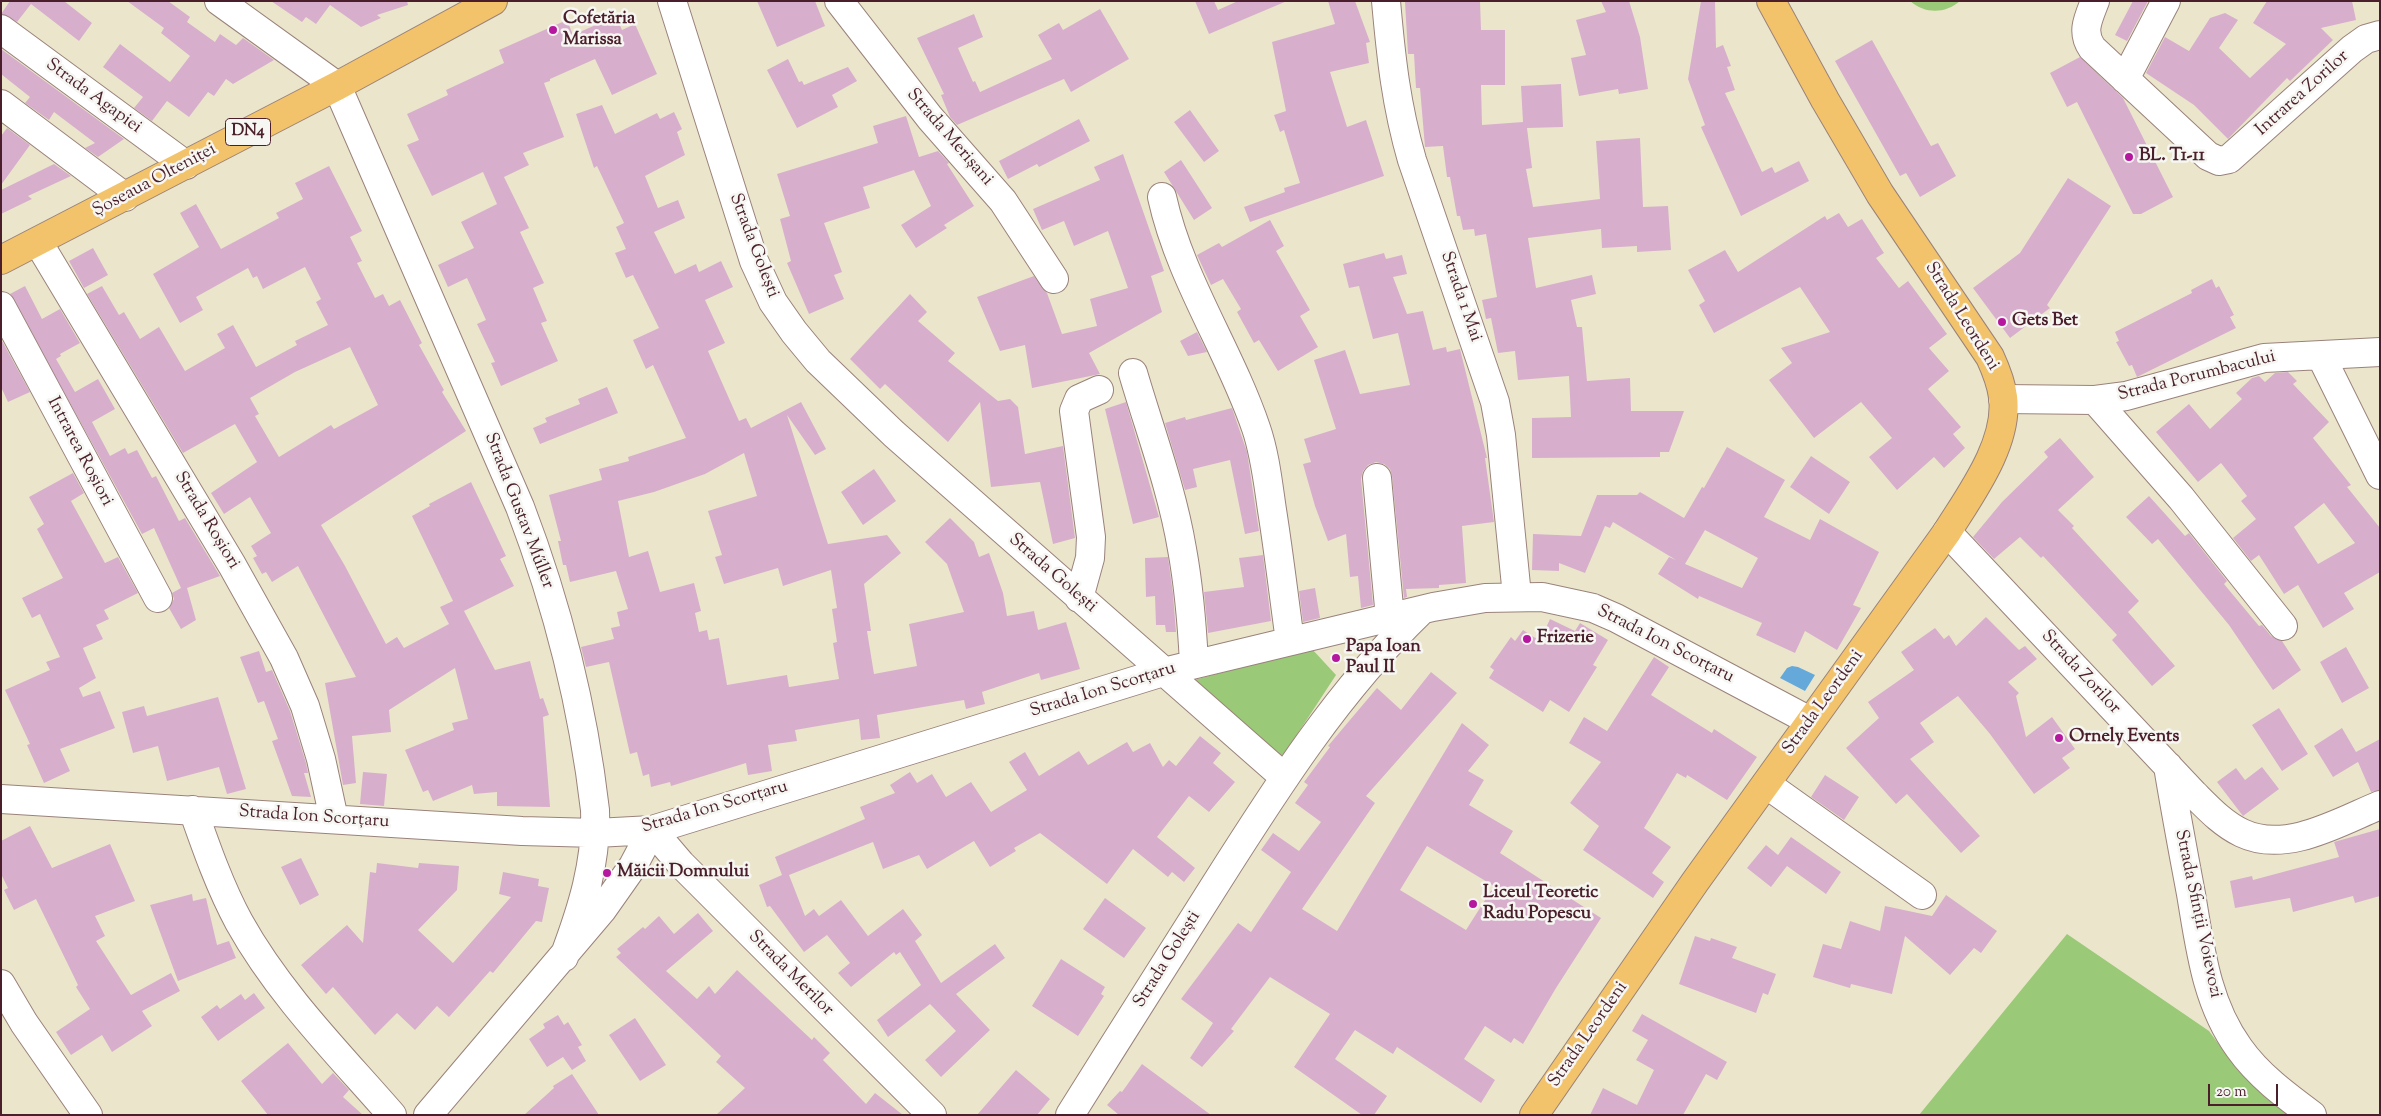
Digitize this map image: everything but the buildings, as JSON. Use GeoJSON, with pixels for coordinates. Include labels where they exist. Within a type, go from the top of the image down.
{"type":"FeatureCollection","features":[{"type":"Feature","properties":{"kind":"main road","name":"Șoseaua Olteniței"},"geometry":{"type":"LineString","coordinates":[[1,260],[337,86],[494,1]]}},
{"type":"Feature","properties":{"kind":"main road","name":"Strada Leordeni"},"geometry":{"type":"LineString","coordinates":[[1534,1115],[1810,721],[1947,532],[1980,477],[1995,446],[2003,399],[1999,377],[1990,356],[1880,194],[1770,1]]}},
{"type":"Feature","properties":{"kind":"street"},"geometry":{"type":"LineString","coordinates":[[220,1],[337,86]]}},
{"type":"Feature","properties":{"kind":"street","name":"Strada Golești"},"geometry":{"type":"LineString","coordinates":[[672,1],[754,260],[773,302],[788,325],[818,361],[894,434],[1284,777],[1070,1115]]}},
{"type":"Feature","properties":{"kind":"street","name":"Strada Merișani"},"geometry":{"type":"LineString","coordinates":[[839,1],[930,118],[1003,201],[1054,279]]}},
{"type":"Feature","properties":{"kind":"street","name":"Strada 1 Mai"},"geometry":{"type":"LineString","coordinates":[[1386,1],[1395,92],[1401,120],[1412,160],[1495,402],[1501,435],[1517,596]]}},
{"type":"Feature","properties":{"kind":"street"},"geometry":{"type":"LineString","coordinates":[[2095,1],[2085,29],[2086,40],[2125,79],[2166,1]]}},
{"type":"Feature","properties":{"kind":"street","name":"Strada Agapiei"},"geometry":{"type":"LineString","coordinates":[[1,29],[186,165]]}},
{"type":"Feature","properties":{"kind":"street","name":"Intrarea Zorilor"},"geometry":{"type":"LineString","coordinates":[[2125,79],[2208,156],[2219,162],[2230,159],[2352,49],[2366,40],[2380,35]]}},
{"type":"Feature","properties":{"kind":"street","name":"Strada Gustav Műller"},"geometry":{"type":"LineString","coordinates":[[337,86],[520,507],[548,585],[568,658],[592,787],[596,833],[585,895],[564,957]]}},
{"type":"Feature","properties":{"kind":"street"},"geometry":{"type":"LineString","coordinates":[[1,104],[125,197]]}},
{"type":"Feature","properties":{"kind":"street"},"geometry":{"type":"LineString","coordinates":[[1162,197],[1168,223],[1185,268],[1241,388],[1257,430],[1266,472],[1290,641]]}},
{"type":"Feature","properties":{"kind":"street","name":"Strada Roșiori"},"geometry":{"type":"LineString","coordinates":[[38,242],[232,565],[284,658],[305,706],[321,759],[334,819]]}},
{"type":"Feature","properties":{"kind":"street","name":"Intrarea Roșiori"},"geometry":{"type":"LineString","coordinates":[[1,306],[158,598]]}},
{"type":"Feature","properties":{"kind":"street"},"geometry":{"type":"LineString","coordinates":[[2380,352],[2321,356],[2380,475]]}},
{"type":"Feature","properties":{"kind":"street","name":"Strada Porumbacului"},"geometry":{"type":"LineString","coordinates":[[2003,399],[2095,400],[2126,396],[2264,358],[2321,356]]}},
{"type":"Feature","properties":{"kind":"street"},"geometry":{"type":"LineString","coordinates":[[1133,372],[1167,487],[1182,547],[1190,600],[1194,663]]}},
{"type":"Feature","properties":{"kind":"street"},"geometry":{"type":"LineString","coordinates":[[1079,598],[1090,558],[1091,537],[1074,412],[1080,399],[1099,390]]}},
{"type":"Feature","properties":{"kind":"street","name":"Strada Porumbacului"},"geometry":{"type":"LineString","coordinates":[[2095,400],[2181,498],[2283,626]]}},
{"type":"Feature","properties":{"kind":"street"},"geometry":{"type":"LineString","coordinates":[[1377,478],[1390,618]]}},
{"type":"Feature","properties":{"kind":"street","name":"Strada Zorilor"},"geometry":{"type":"LineString","coordinates":[[1947,532],[2168,766],[2228,824],[2243,833],[2272,840],[2299,836],[2339,822],[2380,804]]}},
{"type":"Feature","properties":{"kind":"street","name":"Strada Ion Scorțaru"},"geometry":{"type":"LineString","coordinates":[[1,798],[522,831],[596,833],[652,830],[1194,663],[1422,610],[1485,598],[1517,596],[1567,601],[1594,608],[1810,721]]}},
{"type":"Feature","properties":{"kind":"street"},"geometry":{"type":"LineString","coordinates":[[1284,777],[1315,732],[1366,667],[1422,610]]}},
{"type":"Feature","properties":{"kind":"street","name":"Strada Sfinții Voievozi"},"geometry":{"type":"LineString","coordinates":[[2168,766],[2202,956],[2211,992],[2221,1019],[2239,1048],[2263,1076],[2312,1115]]}},
{"type":"Feature","properties":{"kind":"street"},"geometry":{"type":"LineString","coordinates":[[1766,784],[1922,894]]}},
{"type":"Feature","properties":{"kind":"street"},"geometry":{"type":"LineString","coordinates":[[193,810],[209,854],[238,921],[262,960],[296,1006],[392,1115]]}},
{"type":"Feature","properties":{"kind":"street","name":"Strada Gustav Műller"},"geometry":{"type":"LineString","coordinates":[[428,1115],[564,957],[619,889],[652,830]]}},
{"type":"Feature","properties":{"kind":"street","name":"Strada Merilor"},"geometry":{"type":"LineString","coordinates":[[652,830],[680,864],[932,1115]]}},
{"type":"Feature","properties":{"kind":"street"},"geometry":{"type":"LineString","coordinates":[[1,984],[28,1030],[88,1115]]}},
{"type":"Feature","properties":{"kind":"green space"},"geometry":{"type":"Polygon","coordinates":[[[1910,1],[1960,1],[1948,8],[1935,11],[1922,8],[1910,1]]]}},
{"type":"Feature","properties":{"kind":"green space"},"geometry":{"type":"Polygon","coordinates":[[[1312,649],[1336,675],[1281,759],[1194,680],[1312,649]]]}},
{"type":"Feature","properties":{"kind":"green space"},"geometry":{"type":"Polygon","coordinates":[[[2067,934],[2209,1031],[2237,1069],[2291,1115],[1919,1115],[2067,934]]]}},
{"type":"Feature","properties":{"kind":"water"},"geometry":{"type":"Polygon","coordinates":[[[1792,666],[1815,675],[1805,691],[1780,678],[1787,668],[1792,666]]]}},
{"type":"Feature","properties":{"kind":"place","name":"Cofetăria Marissa"},"geometry":{"type":"Point","coordinates":[553,30]}},
{"type":"Feature","properties":{"kind":"place","name":"BL. T1-11"},"geometry":{"type":"Point","coordinates":[2129,157]}},
{"type":"Feature","properties":{"kind":"place","name":"Gets Bet"},"geometry":{"type":"Point","coordinates":[2002,322]}},
{"type":"Feature","properties":{"kind":"place","name":"Frizerie"},"geometry":{"type":"Point","coordinates":[1527,639]}},
{"type":"Feature","properties":{"kind":"place","name":"Papa Ioan Paul II"},"geometry":{"type":"Point","coordinates":[1336,658]}},
{"type":"Feature","properties":{"kind":"place","name":"Ornely Events"},"geometry":{"type":"Point","coordinates":[2059,738]}},
{"type":"Feature","properties":{"kind":"place","name":"Măicii Domnului"},"geometry":{"type":"Point","coordinates":[607,873]}},
{"type":"Feature","properties":{"kind":"place","name":"Liceul Teoretic Radu Popescu"},"geometry":{"type":"Point","coordinates":[1473,904]}}]}
